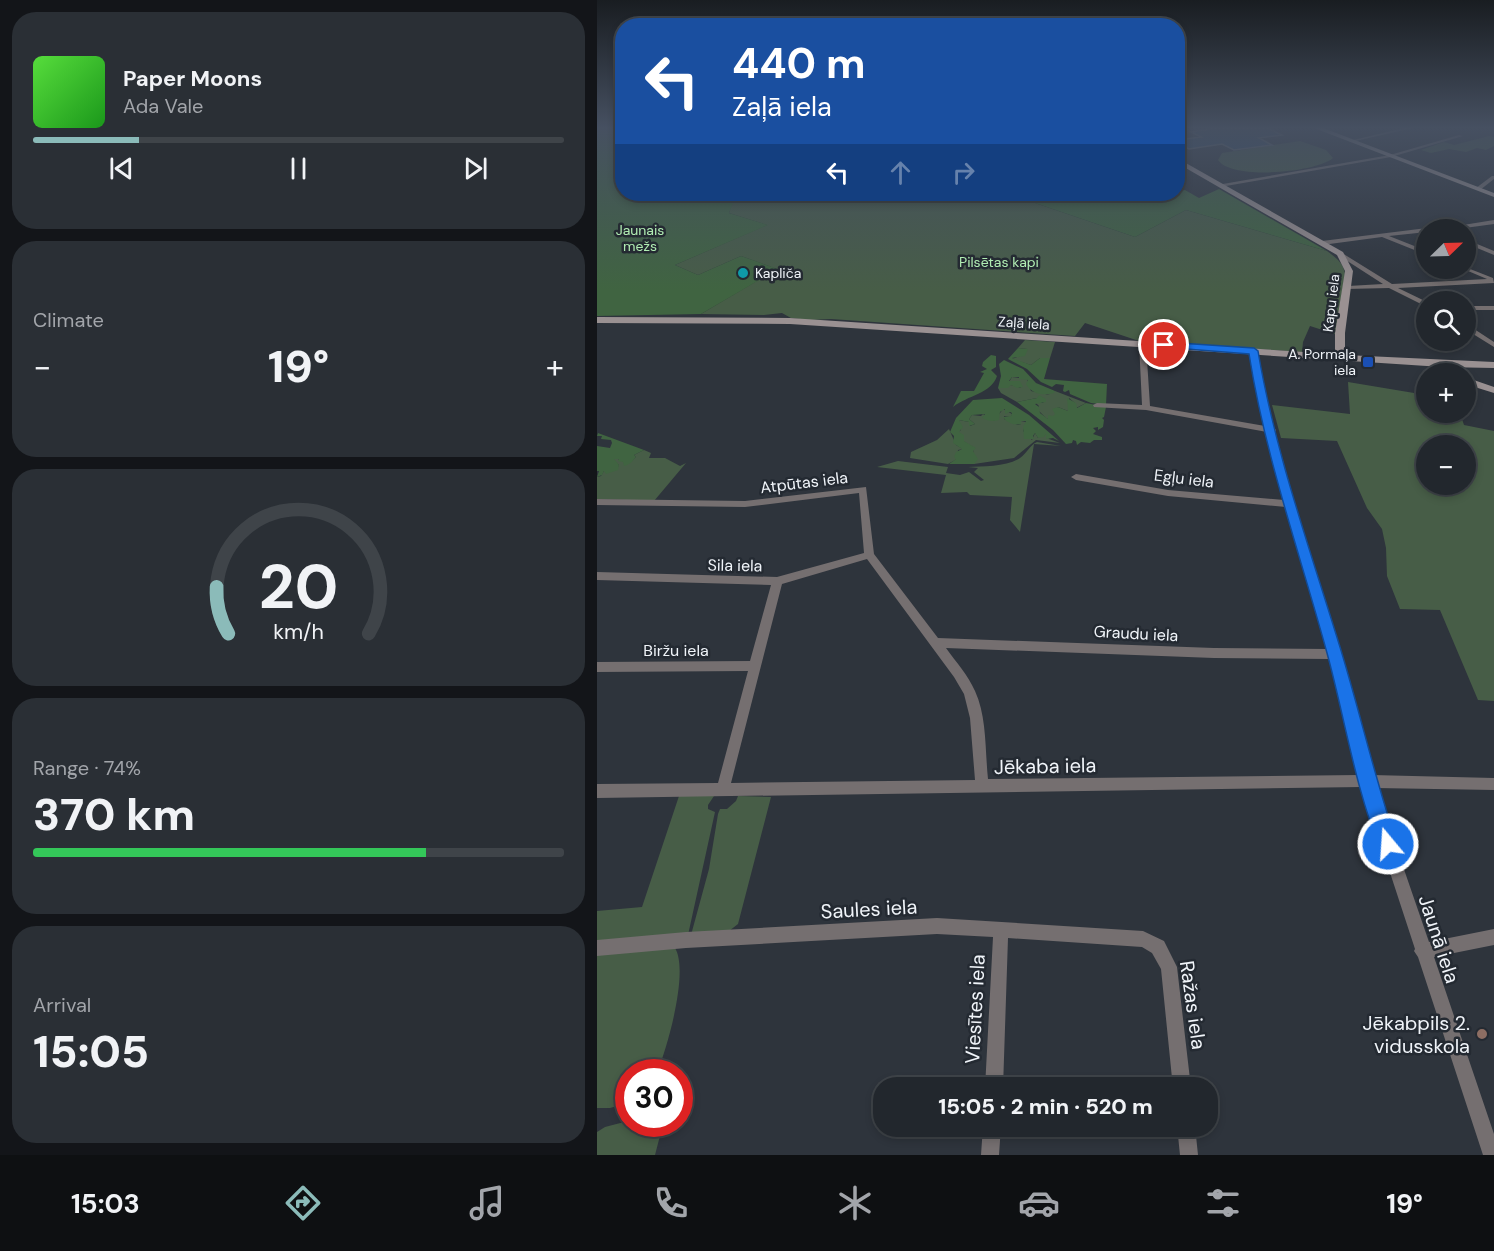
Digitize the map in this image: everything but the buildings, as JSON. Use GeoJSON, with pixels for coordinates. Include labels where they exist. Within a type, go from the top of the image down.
{"type":"FeatureCollection","features":[{"type":"Feature","properties":{"kind":"main road"},"geometry":{"type":"LineString","coordinates":[[1215,182],[1340,254]]}},
{"type":"Feature","properties":{"kind":"main road"},"geometry":{"type":"LineString","coordinates":[[1459,182],[1494,195]]}},
{"type":"Feature","properties":{"kind":"main road","name":"Kapu iela"},"geometry":{"type":"LineString","coordinates":[[1340,254],[1349,271],[1340,333],[1340,357]]}},
{"type":"Feature","properties":{"kind":"main road","name":"Zaļā iela"},"geometry":{"type":"LineString","coordinates":[[597,320],[693,318],[790,321],[1422,363]]}},
{"type":"Feature","properties":{"kind":"main road"},"geometry":{"type":"LineString","coordinates":[[1476,364],[1494,365]]}},
{"type":"Feature","properties":{"kind":"main road"},"geometry":{"type":"LineString","coordinates":[[1476,384],[1494,390]]}},
{"type":"Feature","properties":{"kind":"street"},"geometry":{"type":"LineString","coordinates":[[1220,185],[1238,182]]}},
{"type":"Feature","properties":{"kind":"street"},"geometry":{"type":"LineString","coordinates":[[1478,189],[1487,182]]}},
{"type":"Feature","properties":{"kind":"street"},"geometry":{"type":"LineString","coordinates":[[1476,224],[1494,222]]}},
{"type":"Feature","properties":{"kind":"street"},"geometry":{"type":"LineString","coordinates":[[1322,243],[1416,232]]}},
{"type":"Feature","properties":{"kind":"street"},"geometry":{"type":"LineString","coordinates":[[1383,236],[1416,249]]}},
{"type":"Feature","properties":{"kind":"street"},"geometry":{"type":"LineString","coordinates":[[1476,246],[1494,253]]}},
{"type":"Feature","properties":{"kind":"street"},"geometry":{"type":"LineString","coordinates":[[1340,254],[1416,299]]}},
{"type":"Feature","properties":{"kind":"street"},"geometry":{"type":"LineString","coordinates":[[1476,273],[1494,281]]}},
{"type":"Feature","properties":{"kind":"street"},"geometry":{"type":"LineString","coordinates":[[1348,288],[1494,281]]}},
{"type":"Feature","properties":{"kind":"street"},"geometry":{"type":"LineString","coordinates":[[1476,308],[1494,308]]}},
{"type":"Feature","properties":{"kind":"street"},"geometry":{"type":"LineString","coordinates":[[1476,333],[1494,345]]}},
{"type":"Feature","properties":{"kind":"street"},"geometry":{"type":"LineString","coordinates":[[1142,344],[1146,408]]}},
{"type":"Feature","properties":{"kind":"street","name":"Jaunā iela"},"geometry":{"type":"LineString","coordinates":[[1254,351],[1260,390],[1290,504],[1335,654],[1367,781],[1492,1155]]}},
{"type":"Feature","properties":{"kind":"street"},"geometry":{"type":"LineString","coordinates":[[1097,405],[1146,408],[1272,430]]}},
{"type":"Feature","properties":{"kind":"street","name":"Egļu iela"},"geometry":{"type":"LineString","coordinates":[[1076,477],[1168,493],[1290,504]]}},
{"type":"Feature","properties":{"kind":"street","name":"Atpūtas iela"},"geometry":{"type":"LineString","coordinates":[[597,502],[745,504],[863,489],[869,555]]}},
{"type":"Feature","properties":{"kind":"street"},"geometry":{"type":"LineString","coordinates":[[869,555],[936,642],[969,693],[976,718],[982,787]]}},
{"type":"Feature","properties":{"kind":"street","name":"Sila iela"},"geometry":{"type":"LineString","coordinates":[[597,576],[777,581],[869,555]]}},
{"type":"Feature","properties":{"kind":"street"},"geometry":{"type":"LineString","coordinates":[[723,788],[777,581]]}},
{"type":"Feature","properties":{"kind":"street","name":"Graudu iela"},"geometry":{"type":"LineString","coordinates":[[936,642],[1214,654],[1335,654]]}},
{"type":"Feature","properties":{"kind":"street","name":"Biržu iela"},"geometry":{"type":"LineString","coordinates":[[597,667],[755,666]]}},
{"type":"Feature","properties":{"kind":"street","name":"Jēkaba iela"},"geometry":{"type":"LineString","coordinates":[[597,791],[1367,781],[1494,784]]}},
{"type":"Feature","properties":{"kind":"street","name":"Saules iela"},"geometry":{"type":"LineString","coordinates":[[597,948],[686,940],[937,926],[1001,932],[1143,939]]}},
{"type":"Feature","properties":{"kind":"street","name":"Viesītes iela"},"geometry":{"type":"LineString","coordinates":[[994,1077],[1001,932]]}},
{"type":"Feature","properties":{"kind":"street"},"geometry":{"type":"LineString","coordinates":[[1422,951],[1494,938]]}},
{"type":"Feature","properties":{"kind":"street","name":"Ražas iela"},"geometry":{"type":"LineString","coordinates":[[1143,939],[1158,947],[1169,967],[1181,1077]]}},
{"type":"Feature","properties":{"kind":"street"},"geometry":{"type":"LineString","coordinates":[[990,1155],[991,1137]]}},
{"type":"Feature","properties":{"kind":"street"},"geometry":{"type":"LineString","coordinates":[[1187,1137],[1189,1155]]}},
{"type":"Feature","properties":{"kind":"green space","name":"Jaunais mežs"},"geometry":{"type":"Polygon","coordinates":[[[597,182],[615,182],[615,201],[725,201],[733,203],[729,213],[768,225],[675,265],[698,275],[741,256],[778,269],[701,314],[597,316],[597,182]]]}},
{"type":"Feature","properties":{"kind":"green space"},"geometry":{"type":"Polygon","coordinates":[[[1219,189],[1327,251],[1186,210],[1135,237],[1030,201],[1185,201],[1185,190],[1199,198],[1219,189]]]}},
{"type":"Feature","properties":{"kind":"green space","name":"Pilsētas kapi"},"geometry":{"type":"Polygon","coordinates":[[[724,201],[1030,201],[1135,237],[1186,210],[1327,251],[1341,263],[1345,274],[1335,334],[1310,326],[1303,342],[1302,352],[1139,341],[1085,323],[1075,336],[831,319],[809,320],[791,318],[782,313],[701,314],[777,269],[741,256],[698,275],[675,265],[767,225],[729,213],[732,203],[724,201]]]}},
{"type":"Feature","properties":{"kind":"green space"},"geometry":{"type":"Polygon","coordinates":[[[1025,340],[1055,342],[1050,358],[1040,358],[1031,365],[1012,359],[1025,354],[1027,349],[1018,348],[1025,340]]]}},
{"type":"Feature","properties":{"kind":"green space"},"geometry":{"type":"Polygon","coordinates":[[[1018,348],[1028,349],[1025,356],[1012,358],[1031,365],[1040,358],[1050,358],[1044,379],[1107,384],[1106,405],[1091,403],[1070,394],[1069,390],[1065,392],[1063,391],[1064,385],[1056,384],[1052,387],[1041,382],[1027,369],[1008,359],[1018,348]]]}},
{"type":"Feature","properties":{"kind":"green space"},"geometry":{"type":"Polygon","coordinates":[[[991,355],[996,356],[996,367],[991,370],[997,376],[994,382],[984,391],[953,407],[961,391],[974,391],[984,373],[980,372],[987,369],[982,366],[983,362],[991,355]]]}},
{"type":"Feature","properties":{"kind":"green space"},"geometry":{"type":"Polygon","coordinates":[[[1004,360],[1023,369],[1036,383],[1055,391],[1054,393],[1034,392],[1026,384],[1028,380],[1019,379],[1019,377],[1012,377],[1009,381],[1020,381],[1023,387],[1017,388],[1011,385],[1008,388],[998,388],[1001,376],[999,364],[1004,360]]]}},
{"type":"Feature","properties":{"kind":"green space"},"geometry":{"type":"Polygon","coordinates":[[[1012,377],[1027,379],[1031,391],[1050,395],[1047,394],[1055,391],[1086,403],[1076,408],[1076,404],[1069,398],[1068,411],[1058,407],[1055,416],[1047,419],[1037,409],[1039,406],[1036,403],[1044,403],[1037,398],[1017,402],[1001,393],[998,388],[1011,385],[1021,388],[1015,382],[1009,382],[1012,377]]]}},
{"type":"Feature","properties":{"kind":"green space"},"geometry":{"type":"Polygon","coordinates":[[[1348,382],[1416,393],[1416,423],[1463,423],[1494,431],[1494,701],[1478,700],[1440,610],[1400,609],[1387,576],[1386,548],[1382,529],[1367,508],[1337,441],[1281,438],[1272,405],[1350,414],[1348,382]]]}},
{"type":"Feature","properties":{"kind":"green space"},"geometry":{"type":"Polygon","coordinates":[[[1039,395],[1046,399],[1046,402],[1035,404],[1039,407],[1040,413],[1048,419],[1048,415],[1055,414],[1052,409],[1058,407],[1068,411],[1067,398],[1076,403],[1077,408],[1086,403],[1106,407],[1102,418],[1103,427],[1098,430],[1098,427],[1093,428],[1096,431],[1093,434],[1102,437],[1102,440],[1094,440],[1090,443],[1081,442],[1077,445],[1073,440],[1072,443],[1066,444],[1053,430],[1017,402],[1037,398],[1039,395]]]}},
{"type":"Feature","properties":{"kind":"green space"},"geometry":{"type":"Polygon","coordinates":[[[1002,398],[1029,415],[1059,441],[1053,438],[1046,439],[1046,434],[1038,438],[1035,433],[1034,439],[1024,439],[1023,427],[1026,421],[1021,421],[1021,424],[1008,422],[1003,417],[1011,416],[1012,413],[1005,414],[1005,409],[1000,412],[997,421],[982,418],[985,414],[972,415],[969,419],[975,424],[969,426],[969,422],[959,420],[963,427],[959,432],[964,435],[964,441],[976,448],[973,451],[978,459],[974,464],[949,464],[956,459],[954,457],[956,452],[962,449],[953,443],[954,436],[950,432],[956,418],[973,400],[1002,398]]]}},
{"type":"Feature","properties":{"kind":"green space"},"geometry":{"type":"Polygon","coordinates":[[[1003,409],[1012,414],[1011,417],[1004,416],[1004,419],[1018,425],[1021,421],[1026,422],[1023,431],[1032,440],[1035,433],[1038,438],[1045,433],[1049,439],[1060,443],[1036,440],[1014,458],[974,464],[973,447],[963,441],[958,432],[961,430],[959,420],[969,422],[970,426],[975,424],[969,419],[972,415],[981,416],[983,414],[994,421],[1003,409]]]}},
{"type":"Feature","properties":{"kind":"green space"},"geometry":{"type":"Polygon","coordinates":[[[949,429],[956,445],[963,449],[958,450],[957,459],[948,464],[910,458],[911,452],[937,440],[949,429]]]}},
{"type":"Feature","properties":{"kind":"green space"},"geometry":{"type":"Polygon","coordinates":[[[598,433],[644,450],[634,455],[636,457],[624,466],[623,462],[618,461],[619,459],[614,459],[619,465],[618,470],[606,474],[604,471],[597,477],[599,471],[597,471],[597,446],[610,448],[612,443],[611,440],[601,439],[602,436],[597,436],[598,433]]]}},
{"type":"Feature","properties":{"kind":"green space"},"geometry":{"type":"Polygon","coordinates":[[[1037,442],[1061,446],[1034,444],[1020,532],[1010,520],[1012,497],[970,495],[967,492],[941,493],[946,475],[877,467],[898,461],[948,467],[946,473],[960,475],[969,472],[981,481],[984,480],[974,472],[978,468],[968,467],[995,466],[1015,461],[1032,445],[1037,442]]]}},
{"type":"Feature","properties":{"kind":"green space"},"geometry":{"type":"Polygon","coordinates":[[[644,450],[651,453],[649,458],[665,458],[680,466],[686,463],[654,501],[597,499],[597,477],[601,476],[604,471],[617,469],[619,465],[607,456],[599,456],[610,455],[628,464],[636,457],[634,455],[644,450]]]}},
{"type":"Feature","properties":{"kind":"green space"},"geometry":{"type":"Polygon","coordinates":[[[679,796],[714,796],[708,805],[708,809],[715,812],[688,935],[597,944],[597,911],[642,907],[679,796]]]}},
{"type":"Feature","properties":{"kind":"green space"},"geometry":{"type":"Polygon","coordinates":[[[738,796],[771,797],[738,924],[729,931],[691,935],[709,869],[718,814],[720,809],[727,809],[736,801],[738,796]]]}},
{"type":"Feature","properties":{"kind":"green space"},"geometry":{"type":"Polygon","coordinates":[[[675,948],[679,959],[680,973],[675,1008],[662,1059],[615,1059],[615,1107],[610,1108],[597,1108],[597,952],[675,948]]]}},
{"type":"Feature","properties":{"kind":"green space"},"geometry":{"type":"Polygon","coordinates":[[[615,1124],[615,1137],[660,1137],[655,1155],[597,1155],[597,1132],[615,1124]]]}},
{"type":"Feature","properties":{"kind":"place","name":"Kapliča"},"geometry":{"type":"Point","coordinates":[743,273]}},
{"type":"Feature","properties":{"kind":"place","name":"A. Pormaļa iela"},"geometry":{"type":"Point","coordinates":[1368,362]}},
{"type":"Feature","properties":{"kind":"place","name":"Jēkabpils 2. vidusskola"},"geometry":{"type":"Point","coordinates":[1482,1034]}},
{"type":"Feature","properties":{"kind":"route"},"geometry":{"type":"LineString","coordinates":[[1164,345],[1254,351],[1260,390],[1290,504],[1335,654],[1367,781],[1388,844]]}}]}
